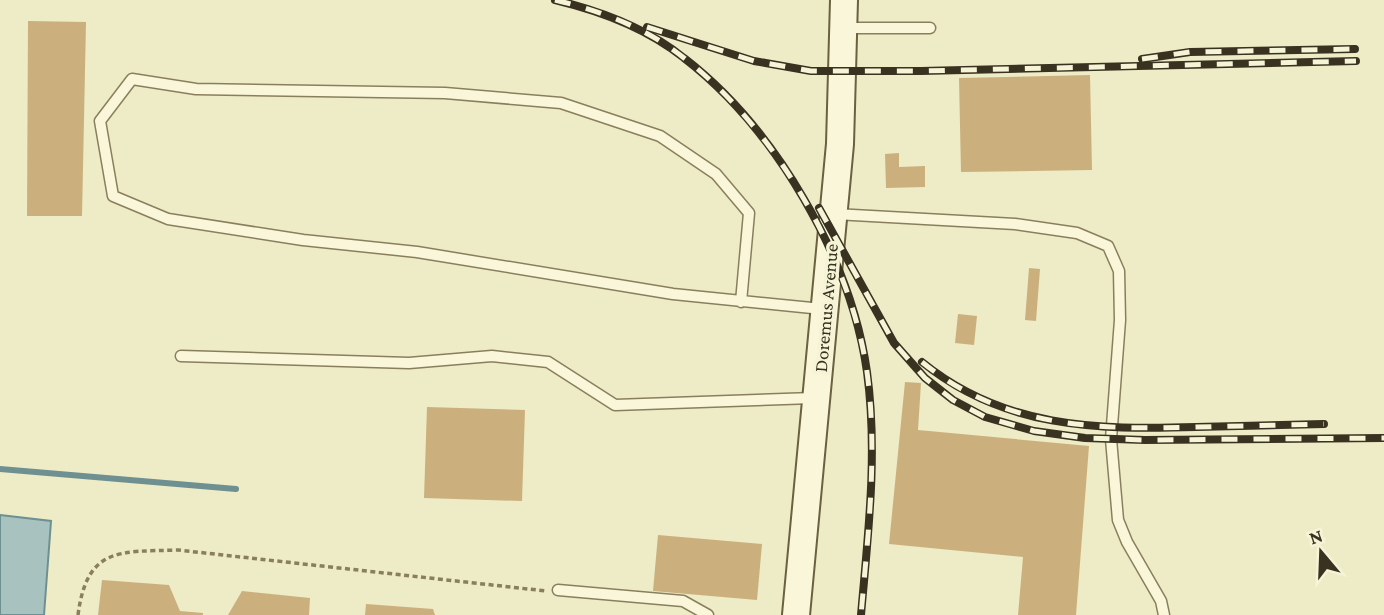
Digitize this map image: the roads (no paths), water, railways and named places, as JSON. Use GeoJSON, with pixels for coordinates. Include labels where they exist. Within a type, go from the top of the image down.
{"type":"FeatureCollection","features":[{"type":"Feature","properties":{"kind":"main road","name":"Doremus Avenue"},"geometry":{"type":"LineString","coordinates":[[796,615],[835,214],[844,0]]}},
{"type":"Feature","properties":{"kind":"lane"},"geometry":{"type":"LineString","coordinates":[[843,28],[930,29]]}},
{"type":"Feature","properties":{"kind":"lane"},"geometry":{"type":"LineString","coordinates":[[741,302],[749,213],[716,174],[660,136],[561,103],[444,93],[197,89],[132,79],[100,121],[113,196],[167,219],[303,240],[417,252],[673,294],[741,302],[826,310]]}},
{"type":"Feature","properties":{"kind":"lane"},"geometry":{"type":"LineString","coordinates":[[835,214],[1015,223],[1077,233],[1108,246],[1119,271],[1120,320],[1111,439],[1118,520],[1161,601],[1164,615]]}},
{"type":"Feature","properties":{"kind":"lane"},"geometry":{"type":"LineString","coordinates":[[181,356],[409,363],[492,356],[548,362],[615,405],[817,398]]}},
{"type":"Feature","properties":{"kind":"lane"},"geometry":{"type":"LineString","coordinates":[[558,590],[682,601],[708,615]]}},
{"type":"Feature","properties":{"kind":"water"},"geometry":{"type":"Polygon","coordinates":[[[0,515],[51,521],[44,615],[0,615],[0,515]]]}},
{"type":"Feature","properties":{"kind":"waterway"},"geometry":{"type":"LineString","coordinates":[[0,469],[236,489]]}},
{"type":"Feature","properties":{"kind":"railway"},"geometry":{"type":"LineString","coordinates":[[555,0],[589,9],[639,29],[670,47],[717,87],[749,121],[778,158],[804,198],[826,241],[858,329],[870,402],[871,494],[861,615]]}},
{"type":"Feature","properties":{"kind":"railway"},"geometry":{"type":"LineString","coordinates":[[647,27],[754,61],[811,71],[1356,61]]}},
{"type":"Feature","properties":{"kind":"railway"},"geometry":{"type":"LineString","coordinates":[[1142,59],[1190,52],[1355,49]]}},
{"type":"Feature","properties":{"kind":"railway"},"geometry":{"type":"LineString","coordinates":[[819,208],[894,343],[925,378],[953,400],[985,417],[1034,431],[1085,438],[1384,438]]}},
{"type":"Feature","properties":{"kind":"railway"},"geometry":{"type":"LineString","coordinates":[[922,362],[953,384],[985,400],[1052,420],[1087,425],[1159,428],[1324,424]]}}]}
